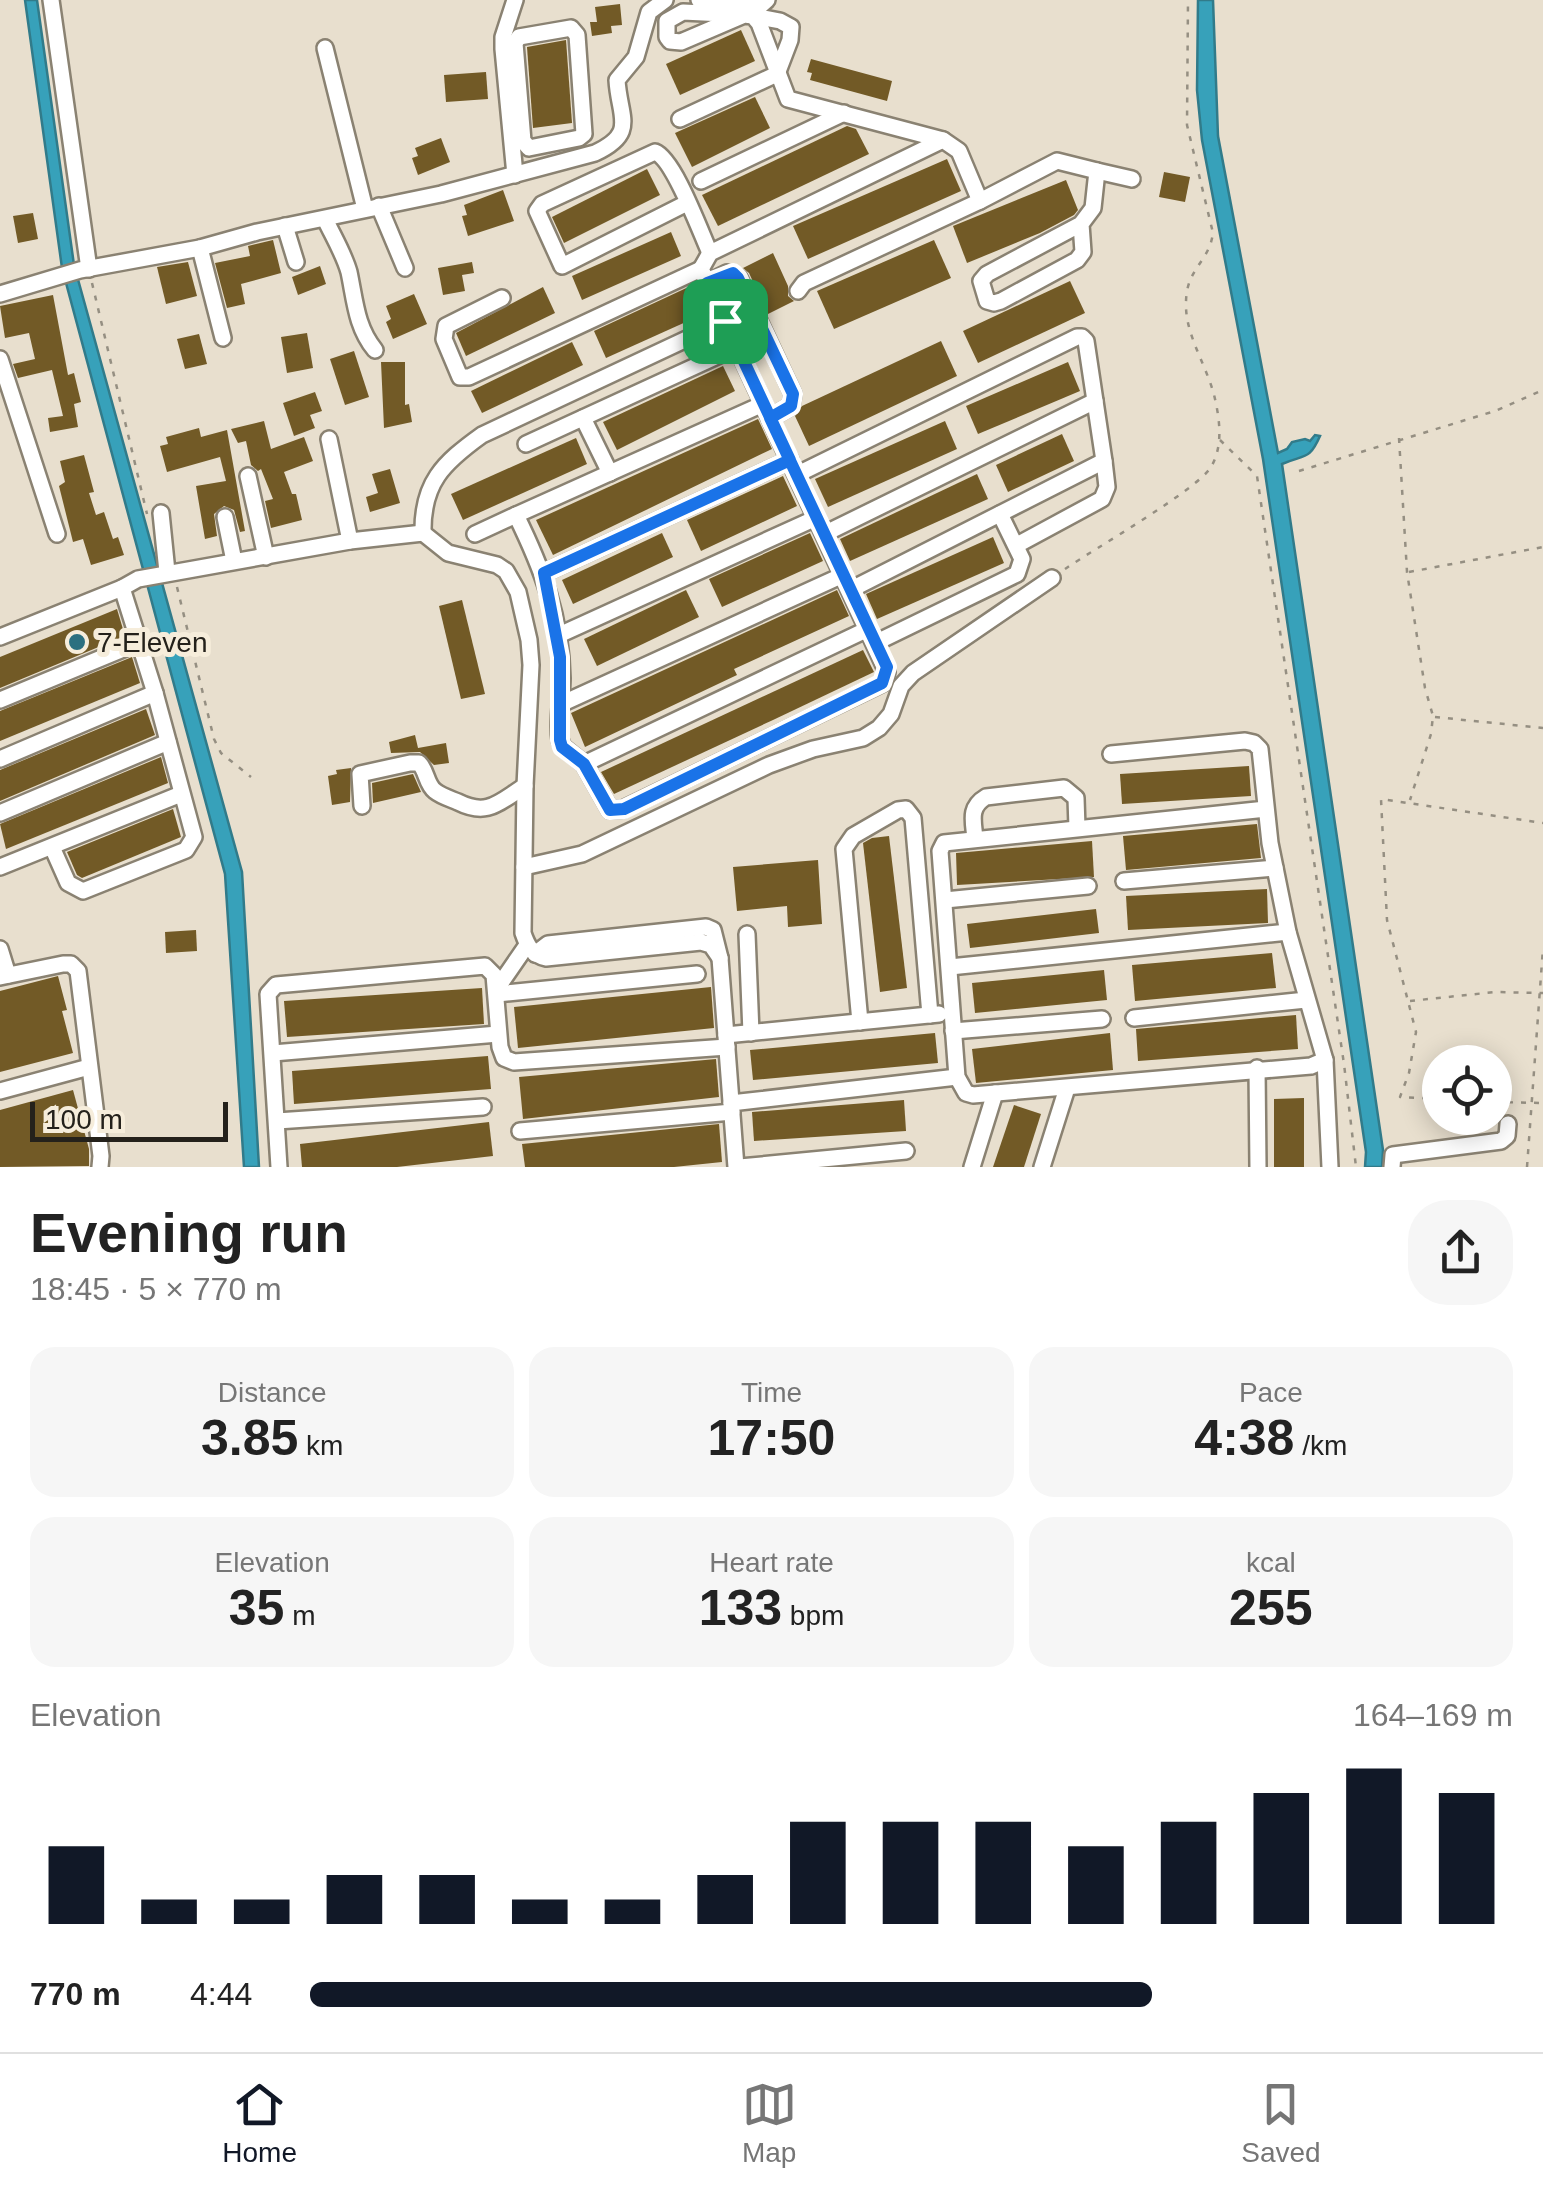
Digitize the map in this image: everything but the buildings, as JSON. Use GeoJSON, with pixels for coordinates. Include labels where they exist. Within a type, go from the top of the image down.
{"type":"FeatureCollection","features":[{"type":"Feature","properties":{"kind":"street"},"geometry":{"type":"LineString","coordinates":[[51,0],[84,270]]}},
{"type":"Feature","properties":{"kind":"street"},"geometry":{"type":"LineString","coordinates":[[515,0],[502,38],[517,145]]}},
{"type":"Feature","properties":{"kind":"street"},"geometry":{"type":"LineString","coordinates":[[0,294],[60,275],[200,248],[570,162],[617,141],[624,128],[617,80],[636,57],[649,12],[665,0]]}},
{"type":"Feature","properties":{"kind":"street"},"geometry":{"type":"LineString","coordinates":[[698,0],[758,8],[768,0]]}},
{"type":"Feature","properties":{"kind":"street"},"geometry":{"type":"LineString","coordinates":[[680,118],[777,74],[792,34],[791,28],[780,20],[748,15],[760,24],[777,74],[788,99],[943,140],[960,150],[980,201]]}},
{"type":"Feature","properties":{"kind":"street"},"geometry":{"type":"LineString","coordinates":[[514,176],[515,43],[519,37],[571,28],[577,36],[584,134],[529,148],[517,145]]}},
{"type":"Feature","properties":{"kind":"street"},"geometry":{"type":"LineString","coordinates":[[325,48],[372,208],[406,268]]}},
{"type":"Feature","properties":{"kind":"street"},"geometry":{"type":"LineString","coordinates":[[701,181],[844,114]]}},
{"type":"Feature","properties":{"kind":"street"},"geometry":{"type":"LineString","coordinates":[[710,252],[943,140]]}},
{"type":"Feature","properties":{"kind":"street"},"geometry":{"type":"LineString","coordinates":[[516,515],[544,573],[558,635],[562,747],[584,764],[610,810],[624,809],[882,683],[887,667],[704,276],[710,252],[666,158],[655,152],[542,204],[537,211],[562,266],[687,203]]}},
{"type":"Feature","properties":{"kind":"street"},"geometry":{"type":"LineString","coordinates":[[798,291],[804,284],[1058,161],[1132,179]]}},
{"type":"Feature","properties":{"kind":"street"},"geometry":{"type":"LineString","coordinates":[[1081,224],[1082,252],[1078,260],[1001,302],[987,300],[981,282],[988,274],[1081,224],[1093,208],[1096,171]]}},
{"type":"Feature","properties":{"kind":"street"},"geometry":{"type":"LineString","coordinates":[[325,219],[348,270],[364,338],[375,350]]}},
{"type":"Feature","properties":{"kind":"street"},"geometry":{"type":"LineString","coordinates":[[286,226],[296,262]]}},
{"type":"Feature","properties":{"kind":"street"},"geometry":{"type":"LineString","coordinates":[[200,248],[223,338]]}},
{"type":"Feature","properties":{"kind":"street"},"geometry":{"type":"LineString","coordinates":[[475,534],[610,473],[766,411],[791,406],[794,399],[736,275],[704,276],[470,378],[460,377],[444,339],[446,326],[502,298]]}},
{"type":"Feature","properties":{"kind":"street"},"geometry":{"type":"LineString","coordinates":[[423,533],[422,506],[427,491],[466,447],[493,430],[725,321]]}},
{"type":"Feature","properties":{"kind":"street"},"geometry":{"type":"LineString","coordinates":[[544,573],[794,467],[1082,336],[1086,341],[1107,488],[1102,499],[1017,546]]}},
{"type":"Feature","properties":{"kind":"street"},"geometry":{"type":"LineString","coordinates":[[526,444],[737,347]]}},
{"type":"Feature","properties":{"kind":"street"},"geometry":{"type":"LineString","coordinates":[[0,359],[57,534]]}},
{"type":"Feature","properties":{"kind":"street"},"geometry":{"type":"LineString","coordinates":[[824,534],[1095,401]]}},
{"type":"Feature","properties":{"kind":"street"},"geometry":{"type":"LineString","coordinates":[[583,418],[610,473]]}},
{"type":"Feature","properties":{"kind":"street"},"geometry":{"type":"LineString","coordinates":[[329,439],[350,541]]}},
{"type":"Feature","properties":{"kind":"street"},"geometry":{"type":"LineString","coordinates":[[561,704],[1000,514],[1104,460]]}},
{"type":"Feature","properties":{"kind":"street"},"geometry":{"type":"LineString","coordinates":[[248,476],[266,557]]}},
{"type":"Feature","properties":{"kind":"street"},"geometry":{"type":"LineString","coordinates":[[154,514],[166,572]]}},
{"type":"Feature","properties":{"kind":"street"},"geometry":{"type":"LineString","coordinates":[[584,764],[1017,574],[1023,563],[1000,514]]}},
{"type":"Feature","properties":{"kind":"street"},"geometry":{"type":"LineString","coordinates":[[225,517],[234,561]]}},
{"type":"Feature","properties":{"kind":"street"},"geometry":{"type":"LineString","coordinates":[[558,635],[816,518]]}},
{"type":"Feature","properties":{"kind":"street"},"geometry":{"type":"LineString","coordinates":[[0,636],[138,579],[350,541],[423,533],[448,553],[497,565],[506,571],[518,592],[529,640],[523,933],[531,949],[546,958],[711,944],[720,958],[738,1167],[906,1150]]}},
{"type":"Feature","properties":{"kind":"street"},"geometry":{"type":"LineString","coordinates":[[524,866],[582,854],[768,765],[813,748],[863,738],[891,714],[901,686],[913,673],[1052,578]]}},
{"type":"Feature","properties":{"kind":"street"},"geometry":{"type":"LineString","coordinates":[[52,847],[68,884],[78,891],[186,850],[194,837],[122,588]]}},
{"type":"Feature","properties":{"kind":"street"},"geometry":{"type":"LineString","coordinates":[[0,700],[140,642]]}},
{"type":"Feature","properties":{"kind":"street"},"geometry":{"type":"LineString","coordinates":[[0,759],[155,693]]}},
{"type":"Feature","properties":{"kind":"street"},"geometry":{"type":"LineString","coordinates":[[0,813],[168,742]]}},
{"type":"Feature","properties":{"kind":"street"},"geometry":{"type":"LineString","coordinates":[[1111,754],[1254,743],[1262,759],[1266,810],[1288,932],[1326,1060],[1330,1167]]}},
{"type":"Feature","properties":{"kind":"street"},"geometry":{"type":"LineString","coordinates":[[362,806],[360,774],[410,762],[425,769],[436,792],[471,808],[491,806],[525,786]]}},
{"type":"Feature","properties":{"kind":"street"},"geometry":{"type":"LineString","coordinates":[[976,838],[972,813],[986,797],[1064,788],[1076,798],[1077,828]]}},
{"type":"Feature","properties":{"kind":"street"},"geometry":{"type":"LineString","coordinates":[[0,867],[181,794]]}},
{"type":"Feature","properties":{"kind":"street"},"geometry":{"type":"LineString","coordinates":[[860,1022],[844,849],[854,836],[906,809],[913,818],[930,1015]]}},
{"type":"Feature","properties":{"kind":"street"},"geometry":{"type":"LineString","coordinates":[[1266,810],[949,840],[942,846],[957,1077],[966,1093],[995,1093],[1311,1066],[1326,1060]]}},
{"type":"Feature","properties":{"kind":"street"},"geometry":{"type":"LineString","coordinates":[[1124,882],[1275,868]]}},
{"type":"Feature","properties":{"kind":"street"},"geometry":{"type":"LineString","coordinates":[[945,900],[1088,886]]}},
{"type":"Feature","properties":{"kind":"street"},"geometry":{"type":"LineString","coordinates":[[950,967],[1288,932]]}},
{"type":"Feature","properties":{"kind":"street"},"geometry":{"type":"LineString","coordinates":[[747,934],[752,1032]]}},
{"type":"Feature","properties":{"kind":"street"},"geometry":{"type":"LineString","coordinates":[[496,992],[531,949]]}},
{"type":"Feature","properties":{"kind":"street"},"geometry":{"type":"LineString","coordinates":[[0,950],[4,976],[63,964],[75,968],[100,1167]]}},
{"type":"Feature","properties":{"kind":"street"},"geometry":{"type":"LineString","coordinates":[[280,1167],[268,994],[276,985],[484,966],[494,975],[498,1034],[504,1058],[514,1062],[727,1041],[752,1032],[952,1013]]}},
{"type":"Feature","properties":{"kind":"street"},"geometry":{"type":"LineString","coordinates":[[496,992],[697,974]]}},
{"type":"Feature","properties":{"kind":"street"},"geometry":{"type":"LineString","coordinates":[[1134,1018],[1306,1000]]}},
{"type":"Feature","properties":{"kind":"street"},"geometry":{"type":"LineString","coordinates":[[954,1031],[1102,1018]]}},
{"type":"Feature","properties":{"kind":"street"},"geometry":{"type":"LineString","coordinates":[[273,1053],[498,1034]]}},
{"type":"Feature","properties":{"kind":"street"},"geometry":{"type":"LineString","coordinates":[[0,1090],[89,1067]]}},
{"type":"Feature","properties":{"kind":"street"},"geometry":{"type":"LineString","coordinates":[[1257,1068],[1258,1167]]}},
{"type":"Feature","properties":{"kind":"street"},"geometry":{"type":"LineString","coordinates":[[520,1131],[957,1077]]}},
{"type":"Feature","properties":{"kind":"street"},"geometry":{"type":"LineString","coordinates":[[1042,1167],[1067,1088]]}},
{"type":"Feature","properties":{"kind":"street"},"geometry":{"type":"LineString","coordinates":[[972,1167],[995,1093]]}},
{"type":"Feature","properties":{"kind":"street"},"geometry":{"type":"LineString","coordinates":[[277,1122],[483,1107]]}},
{"type":"Feature","properties":{"kind":"street"},"geometry":{"type":"LineString","coordinates":[[1392,1167],[1393,1155],[1501,1141],[1507,1135]]}},
{"type":"Feature","properties":{"kind":"street"},"geometry":{"type":"LineString","coordinates":[[825,1158],[851,1167]]}},
{"type":"Feature","properties":{"kind":"path"},"geometry":{"type":"LineString","coordinates":[[1052,578],[1200,480],[1210,469],[1220,440],[1216,401],[1185,307],[1192,270],[1211,248],[1213,234],[1187,126],[1188,0]]}},
{"type":"Feature","properties":{"kind":"path"},"geometry":{"type":"LineString","coordinates":[[84,270],[154,514]]}},
{"type":"Feature","properties":{"kind":"path"},"geometry":{"type":"LineString","coordinates":[[1300,471],[1495,411],[1543,390]]}},
{"type":"Feature","properties":{"kind":"path"},"geometry":{"type":"LineString","coordinates":[[1399,438],[1407,572],[1433,716],[1432,734],[1408,803]]}},
{"type":"Feature","properties":{"kind":"path"},"geometry":{"type":"LineString","coordinates":[[1220,440],[1257,476],[1356,1167]]}},
{"type":"Feature","properties":{"kind":"path"},"geometry":{"type":"LineString","coordinates":[[1407,572],[1543,546]]}},
{"type":"Feature","properties":{"kind":"path"},"geometry":{"type":"LineString","coordinates":[[166,572],[220,754],[251,777]]}},
{"type":"Feature","properties":{"kind":"path"},"geometry":{"type":"LineString","coordinates":[[1433,716],[1543,728]]}},
{"type":"Feature","properties":{"kind":"path"},"geometry":{"type":"LineString","coordinates":[[1422,1098],[1400,1097],[1409,1073],[1416,1032],[1387,920],[1381,799],[1543,822]]}},
{"type":"Feature","properties":{"kind":"path"},"geometry":{"type":"LineString","coordinates":[[1526,1167],[1543,948]]}},
{"type":"Feature","properties":{"kind":"path"},"geometry":{"type":"LineString","coordinates":[[1410,1002],[1495,992],[1541,992]]}},
{"type":"Feature","properties":{"kind":"path"},"geometry":{"type":"LineString","coordinates":[[1512,1102],[1543,1103]]}},
{"type":"Feature","properties":{"kind":"water"},"geometry":{"type":"Polygon","coordinates":[[[25,0],[37,0],[74,265],[242,872],[259,1167],[244,1167],[225,874],[62,268],[25,0]]]}},
{"type":"Feature","properties":{"kind":"water"},"geometry":{"type":"Polygon","coordinates":[[[1198,0],[1213,0],[1218,136],[1278,453],[1292,442],[1320,436],[1309,453],[1282,464],[1383,1150],[1382,1167],[1365,1167],[1366,1152],[1263,459],[1202,140],[1197,90],[1198,0]]]}},
{"type":"Feature","properties":{"kind":"place","name":"7-Eleven"},"geometry":{"type":"Point","coordinates":[77,642]}},
{"type":"Feature","properties":{"kind":"route"},"geometry":{"type":"LineString","coordinates":[[733,273],[793,394],[791,406],[770,418],[798,474],[888,672],[882,683],[624,809],[610,810],[584,764],[562,747],[558,733],[562,676],[558,635],[544,573],[790,460],[763,404],[725,321],[707,283],[733,273]]}}]}
